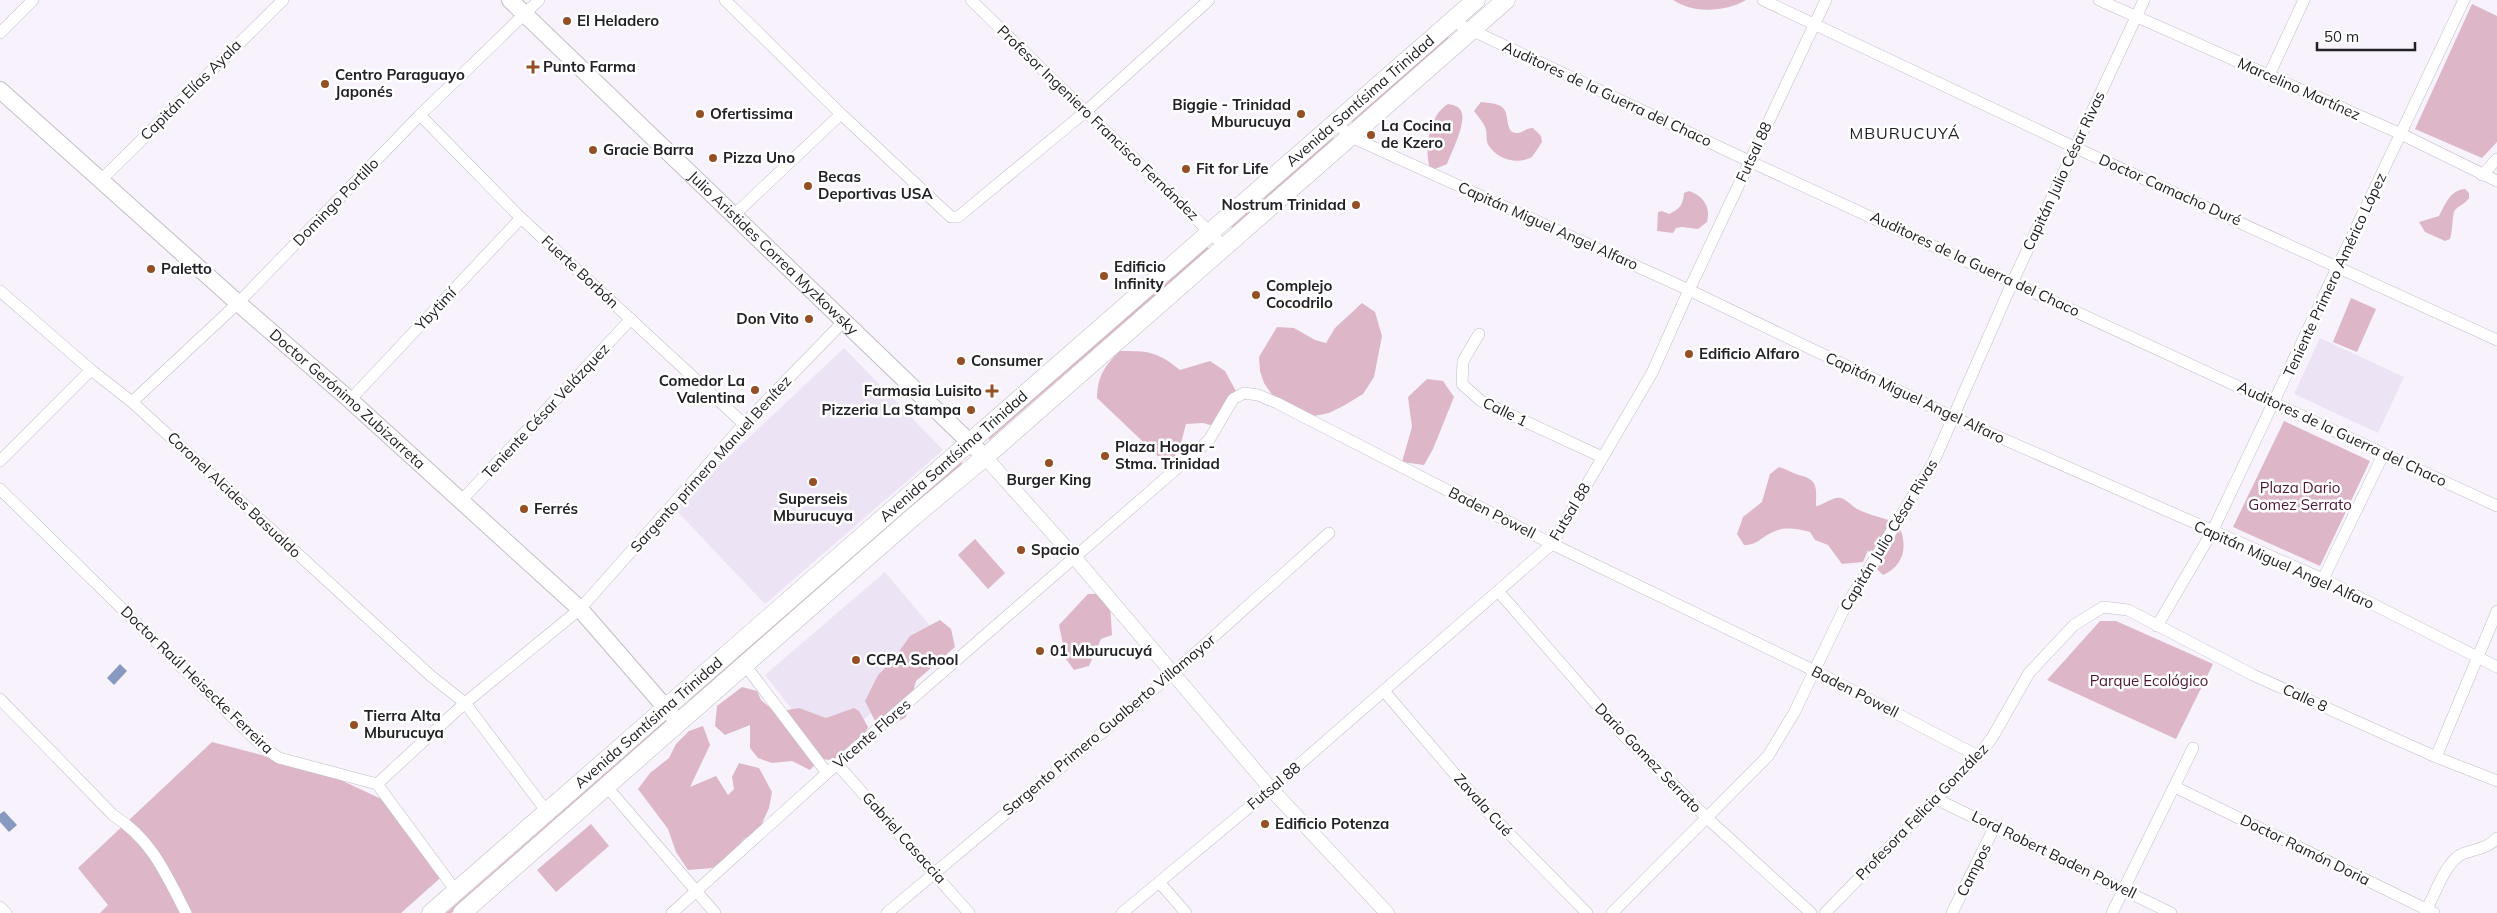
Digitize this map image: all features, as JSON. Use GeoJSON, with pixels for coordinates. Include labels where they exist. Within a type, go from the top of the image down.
{"type":"FeatureCollection","features":[{"type":"Feature","properties":{"kind":"main road","name":"Julio Aristides Correa Myzkowsky"},"geometry":{"type":"LineString","coordinates":[[510,0],[986,457]]}},
{"type":"Feature","properties":{"kind":"main road","name":"Avenida Santísima Trinidad"},"geometry":{"type":"LineString","coordinates":[[430,913],[1087,342],[1476,0]]}},
{"type":"Feature","properties":{"kind":"main road","name":"Avenida Santísima Trinidad"},"geometry":{"type":"LineString","coordinates":[[462,913],[913,517],[986,457],[1351,137],[1471,30],[1499,2]]}},
{"type":"Feature","properties":{"kind":"main road","name":"Doctor Gerónimo Zubizarreta"},"geometry":{"type":"LineString","coordinates":[[0,90],[238,303],[350,400],[460,502],[580,609],[679,723]]}},
{"type":"Feature","properties":{"kind":"main road"},"geometry":{"type":"LineString","coordinates":[[1087,342],[1099,358]]}},
{"type":"Feature","properties":{"kind":"street"},"geometry":{"type":"LineString","coordinates":[[0,33],[33,0]]}},
{"type":"Feature","properties":{"kind":"street","name":"Capitán Elías Ayala"},"geometry":{"type":"LineString","coordinates":[[100,180],[283,0]]}},
{"type":"Feature","properties":{"kind":"street","name":"Domingo Portillo"},"geometry":{"type":"LineString","coordinates":[[132,402],[238,303],[420,114],[539,0]]}},
{"type":"Feature","properties":{"kind":"street"},"geometry":{"type":"LineString","coordinates":[[725,0],[840,114],[951,217],[963,215],[1085,112],[1209,0]]}},
{"type":"Feature","properties":{"kind":"street","name":"Profesor Ingeniero Francisco Fernández"},"geometry":{"type":"LineString","coordinates":[[971,0],[1225,246]]}},
{"type":"Feature","properties":{"kind":"street","name":"Doctor Camacho Duré"},"geometry":{"type":"LineString","coordinates":[[1763,0],[2076,148],[2497,340]]}},
{"type":"Feature","properties":{"kind":"street","name":"Futsal 88"},"geometry":{"type":"LineString","coordinates":[[1122,913],[1271,789],[1552,544],[1579,501],[1602,457],[1652,373],[1749,161],[1826,0]]}},
{"type":"Feature","properties":{"kind":"street","name":"Marcelino Martínez"},"geometry":{"type":"LineString","coordinates":[[2100,0],[2401,134],[2497,182]]}},
{"type":"Feature","properties":{"kind":"street","name":"Capitán Julio César Rivas"},"geometry":{"type":"LineString","coordinates":[[1612,913],[1768,756],[1794,713],[1813,670],[1863,577],[1933,463],[2013,281],[2144,0]]}},
{"type":"Feature","properties":{"kind":"street"},"geometry":{"type":"LineString","coordinates":[[2270,75],[2304,0]]}},
{"type":"Feature","properties":{"kind":"street","name":"Teniente Primero Américo López"},"geometry":{"type":"LineString","coordinates":[[2157,626],[2212,532],[2464,0]]}},
{"type":"Feature","properties":{"kind":"street","name":"Auditores de la Guerra del Chaco"},"geometry":{"type":"LineString","coordinates":[[1452,21],[1749,161],[2013,281],[2275,402],[2383,455],[2497,506]]}},
{"type":"Feature","properties":{"kind":"street","name":"Fuerte Borbón"},"geometry":{"type":"LineString","coordinates":[[420,114],[521,218],[744,424]]}},
{"type":"Feature","properties":{"kind":"street"},"geometry":{"type":"LineString","coordinates":[[734,215],[840,114]]}},
{"type":"Feature","properties":{"kind":"street","name":"Capitán Miguel Angel Alfaro"},"geometry":{"type":"LineString","coordinates":[[1337,123],[1351,137],[1689,290],[1953,417],[2322,579],[2497,667]]}},
{"type":"Feature","properties":{"kind":"street"},"geometry":{"type":"LineString","coordinates":[[2482,175],[2497,159]]}},
{"type":"Feature","properties":{"kind":"street","name":"Ybytimí"},"geometry":{"type":"LineString","coordinates":[[350,400],[521,218]]}},
{"type":"Feature","properties":{"kind":"street","name":"Coronel Alcides Basualdo"},"geometry":{"type":"LineString","coordinates":[[0,290],[91,370],[132,402],[431,676],[465,703],[547,812]]}},
{"type":"Feature","properties":{"kind":"street","name":"Teniente César Velázquez"},"geometry":{"type":"LineString","coordinates":[[460,502],[631,319]]}},
{"type":"Feature","properties":{"kind":"street","name":"Sargento primero Manuel Benítez"},"geometry":{"type":"LineString","coordinates":[[580,609],[744,424],[845,320]]}},
{"type":"Feature","properties":{"kind":"street","name":"Calle 1"},"geometry":{"type":"LineString","coordinates":[[1479,334],[1463,361],[1462,384],[1481,401],[1602,457]]}},
{"type":"Feature","properties":{"kind":"street"},"geometry":{"type":"LineString","coordinates":[[0,460],[91,370]]}},
{"type":"Feature","properties":{"kind":"street","name":"Baden Powell"},"geometry":{"type":"LineString","coordinates":[[1076,558],[1203,445],[1233,399],[1244,393],[1258,395],[1552,544],[1813,670],[1978,756]]}},
{"type":"Feature","properties":{"kind":"street"},"geometry":{"type":"LineString","coordinates":[[2322,579],[2383,455]]}},
{"type":"Feature","properties":{"kind":"street"},"geometry":{"type":"LineString","coordinates":[[986,457],[1076,558],[1271,789],[1387,913]]}},
{"type":"Feature","properties":{"kind":"street","name":"Doctor Raúl Heisecke Ferreira"},"geometry":{"type":"LineString","coordinates":[[0,489],[263,747],[279,758],[378,784]]}},
{"type":"Feature","properties":{"kind":"street","name":"Sargento Primero Gualberto Villamayor"},"geometry":{"type":"LineString","coordinates":[[887,913],[1172,674],[1329,533]]}},
{"type":"Feature","properties":{"kind":"street","name":"Vicente Flores"},"geometry":{"type":"LineString","coordinates":[[672,913],[837,764],[1076,558]]}},
{"type":"Feature","properties":{"kind":"street","name":"Dario Gomez Serrato"},"geometry":{"type":"LineString","coordinates":[[1498,591],[1624,736],[1707,818],[1811,913]]}},
{"type":"Feature","properties":{"kind":"street","name":"Profesora Felicia González"},"geometry":{"type":"LineString","coordinates":[[1824,913],[1978,756],[1992,738],[2029,673],[2074,625],[2102,607],[2116,608]]}},
{"type":"Feature","properties":{"kind":"street","name":"Calle 8"},"geometry":{"type":"LineString","coordinates":[[2116,608],[2128,610],[2253,676],[2497,781]]}},
{"type":"Feature","properties":{"kind":"street"},"geometry":{"type":"LineString","coordinates":[[456,891],[378,784],[465,703],[580,609]]}},
{"type":"Feature","properties":{"kind":"street"},"geometry":{"type":"LineString","coordinates":[[2436,756],[2476,657],[2497,611]]}},
{"type":"Feature","properties":{"kind":"street"},"geometry":{"type":"LineString","coordinates":[[745,665],[827,773]]}},
{"type":"Feature","properties":{"kind":"street","name":"Zavala Cué"},"geometry":{"type":"LineString","coordinates":[[1384,691],[1482,806],[1587,913]]}},
{"type":"Feature","properties":{"kind":"street"},"geometry":{"type":"LineString","coordinates":[[0,699],[113,815],[130,826],[147,842],[186,913]]}},
{"type":"Feature","properties":{"kind":"street"},"geometry":{"type":"LineString","coordinates":[[2112,913],[2193,748]]}},
{"type":"Feature","properties":{"kind":"street","name":"Gabriel Casaccia"},"geometry":{"type":"LineString","coordinates":[[837,764],[969,913]]}},
{"type":"Feature","properties":{"kind":"street"},"geometry":{"type":"LineString","coordinates":[[607,787],[715,913]]}},
{"type":"Feature","properties":{"kind":"street","name":"Doctor Ramón Doria"},"geometry":{"type":"LineString","coordinates":[[2175,787],[2429,912]]}},
{"type":"Feature","properties":{"kind":"street","name":"Lord Robert Baden Powell"},"geometry":{"type":"LineString","coordinates":[[1936,799],[2125,889],[2171,913]]}},
{"type":"Feature","properties":{"kind":"street","name":"Campos"},"geometry":{"type":"LineString","coordinates":[[1952,913],[1995,826]]}},
{"type":"Feature","properties":{"kind":"street"},"geometry":{"type":"LineString","coordinates":[[2429,912],[2442,877],[2461,855],[2483,849],[2497,838]]}},
{"type":"Feature","properties":{"kind":"street"},"geometry":{"type":"LineString","coordinates":[[1159,882],[1186,913]]}},
{"type":"Feature","properties":{"kind":"street"},"geometry":{"type":"LineString","coordinates":[[0,908],[6,913]]}},
{"type":"Feature","properties":{"kind":"shaded area"},"geometry":{"type":"Polygon","coordinates":[[[2320,338],[2404,377],[2378,433],[2294,394],[2320,338]]]}},
{"type":"Feature","properties":{"kind":"shaded area"},"geometry":{"type":"Polygon","coordinates":[[[844,348],[943,450],[765,604],[674,508],[844,348]]]}},
{"type":"Feature","properties":{"kind":"shaded area","name":"CCPA School"},"geometry":{"type":"Polygon","coordinates":[[[885,572],[947,646],[826,753],[765,675],[885,572]]]}},
{"type":"Feature","properties":{"kind":"green space"},"geometry":{"type":"Polygon","coordinates":[[[1673,0],[1746,0],[1729,7],[1710,10],[1690,8],[1673,0]]]}},
{"type":"Feature","properties":{"kind":"green space"},"geometry":{"type":"Polygon","coordinates":[[[2472,4],[2497,16],[2497,142],[2482,158],[2415,129],[2472,4]]]}},
{"type":"Feature","properties":{"kind":"green space"},"geometry":{"type":"Polygon","coordinates":[[[1447,36],[1449,38],[1354,122],[1351,122],[1447,36]]]}},
{"type":"Feature","properties":{"kind":"green space"},"geometry":{"type":"Polygon","coordinates":[[[1481,102],[1501,106],[1505,111],[1509,127],[1514,132],[1518,133],[1533,128],[1541,136],[1542,142],[1532,157],[1515,161],[1503,158],[1493,151],[1488,144],[1486,129],[1474,111],[1481,102]]]}},
{"type":"Feature","properties":{"kind":"green space"},"geometry":{"type":"Polygon","coordinates":[[[1448,104],[1460,109],[1462,116],[1461,129],[1447,164],[1435,169],[1430,168],[1428,142],[1432,124],[1436,116],[1448,104]]]}},
{"type":"Feature","properties":{"kind":"green space"},"geometry":{"type":"Polygon","coordinates":[[[1333,137],[1334,140],[1233,228],[1231,227],[1333,137]]]}},
{"type":"Feature","properties":{"kind":"green space"},"geometry":{"type":"Polygon","coordinates":[[[2465,189],[2469,193],[2469,198],[2454,212],[2450,239],[2445,241],[2425,232],[2419,222],[2439,216],[2452,195],[2465,189]]]}},
{"type":"Feature","properties":{"kind":"green space"},"geometry":{"type":"Polygon","coordinates":[[[1689,191],[1699,196],[1705,203],[1708,212],[1707,222],[1698,229],[1682,227],[1676,228],[1673,233],[1657,231],[1658,212],[1662,211],[1669,214],[1676,210],[1682,204],[1684,193],[1689,191]]]}},
{"type":"Feature","properties":{"kind":"green space"},"geometry":{"type":"Polygon","coordinates":[[[1206,246],[1209,249],[989,440],[989,438],[1206,246]]]}},
{"type":"Feature","properties":{"kind":"green space"},"geometry":{"type":"Polygon","coordinates":[[[2351,298],[2376,309],[2357,352],[2333,342],[2351,298]]]}},
{"type":"Feature","properties":{"kind":"green space"},"geometry":{"type":"Polygon","coordinates":[[[1362,303],[1375,312],[1382,336],[1374,377],[1363,394],[1329,413],[1309,417],[1277,402],[1264,383],[1260,371],[1259,357],[1277,327],[1294,328],[1315,340],[1326,343],[1335,328],[1362,303]]]}},
{"type":"Feature","properties":{"kind":"green space"},"geometry":{"type":"Polygon","coordinates":[[[1119,351],[1152,353],[1165,359],[1180,370],[1210,361],[1225,371],[1237,393],[1218,427],[1203,423],[1186,424],[1180,447],[1175,457],[1158,456],[1097,398],[1100,378],[1109,362],[1119,351]]]}},
{"type":"Feature","properties":{"kind":"green space"},"geometry":{"type":"Polygon","coordinates":[[[1427,379],[1443,381],[1454,397],[1433,449],[1424,465],[1402,462],[1412,427],[1408,397],[1427,379]]]}},
{"type":"Feature","properties":{"kind":"green space","name":"Plaza Dario Gomez Serrato"},"geometry":{"type":"Polygon","coordinates":[[[2284,421],[2370,461],[2320,566],[2233,527],[2284,421]]]}},
{"type":"Feature","properties":{"kind":"green space"},"geometry":{"type":"Polygon","coordinates":[[[961,462],[963,465],[689,701],[690,699],[961,462]]]}},
{"type":"Feature","properties":{"kind":"green space"},"geometry":{"type":"Polygon","coordinates":[[[1779,467],[1810,479],[1813,482],[1816,490],[1816,506],[1835,498],[1841,498],[1861,511],[1897,524],[1902,534],[1904,547],[1898,564],[1883,575],[1877,569],[1868,550],[1863,562],[1842,564],[1828,545],[1815,540],[1810,532],[1796,529],[1777,530],[1756,542],[1744,545],[1737,534],[1743,517],[1762,502],[1770,474],[1779,467]]]}},
{"type":"Feature","properties":{"kind":"green space"},"geometry":{"type":"Polygon","coordinates":[[[975,539],[1005,573],[988,589],[958,555],[975,539]]]}},
{"type":"Feature","properties":{"kind":"green space"},"geometry":{"type":"Polygon","coordinates":[[[1088,594],[1100,594],[1110,604],[1112,635],[1101,639],[1089,666],[1074,670],[1066,659],[1059,625],[1088,594]]]}},
{"type":"Feature","properties":{"kind":"green space"},"geometry":{"type":"Polygon","coordinates":[[[940,620],[951,629],[955,647],[916,681],[906,717],[892,725],[877,725],[865,701],[878,675],[893,660],[910,636],[940,620]]]}},
{"type":"Feature","properties":{"kind":"green space","name":"Parque Ecológico"},"geometry":{"type":"Polygon","coordinates":[[[2100,621],[2116,621],[2213,664],[2176,739],[2047,680],[2100,621]]]}},
{"type":"Feature","properties":{"kind":"green space"},"geometry":{"type":"Polygon","coordinates":[[[742,687],[757,691],[761,700],[775,712],[799,708],[826,718],[854,708],[859,711],[868,727],[862,740],[841,761],[820,759],[810,770],[792,761],[772,763],[758,758],[750,748],[750,725],[725,735],[715,726],[717,706],[742,687]]]}},
{"type":"Feature","properties":{"kind":"green space"},"geometry":{"type":"Polygon","coordinates":[[[665,721],[668,723],[451,913],[446,913],[665,721]]]}},
{"type":"Feature","properties":{"kind":"green space"},"geometry":{"type":"Polygon","coordinates":[[[703,726],[710,745],[690,787],[716,776],[728,795],[734,789],[732,777],[739,763],[759,768],[772,792],[769,808],[759,830],[744,839],[723,863],[712,868],[688,870],[676,852],[668,829],[638,789],[650,773],[669,758],[676,744],[689,731],[703,726]]]}},
{"type":"Feature","properties":{"kind":"green space"},"geometry":{"type":"Polygon","coordinates":[[[212,742],[319,770],[390,803],[447,872],[401,913],[100,913],[108,905],[78,868],[212,742]]]}},
{"type":"Feature","properties":{"kind":"green space"},"geometry":{"type":"Polygon","coordinates":[[[591,824],[609,846],[556,892],[537,870],[591,824]]]}},
{"type":"Feature","properties":{"kind":"water"},"geometry":{"type":"Polygon","coordinates":[[[120,664],[127,671],[114,685],[107,678],[120,664]]]}},
{"type":"Feature","properties":{"kind":"water"},"geometry":{"type":"Polygon","coordinates":[[[4,811],[17,825],[9,832],[0,822],[0,814],[4,811]]]}},
{"type":"Feature","properties":{"kind":"place","name":"El Heladero"},"geometry":{"type":"Point","coordinates":[567,21]}},
{"type":"Feature","properties":{"kind":"place","name":"Punto Farma"},"geometry":{"type":"Point","coordinates":[533,67]}},
{"type":"Feature","properties":{"kind":"place","name":"Centro Paraguayo Japonés"},"geometry":{"type":"Point","coordinates":[325,84]}},
{"type":"Feature","properties":{"kind":"place","name":"Ofertissima"},"geometry":{"type":"Point","coordinates":[700,114]}},
{"type":"Feature","properties":{"kind":"place","name":"Biggie - Trinidad Mburucuya"},"geometry":{"type":"Point","coordinates":[1301,114]}},
{"type":"Feature","properties":{"kind":"place","name":"La Cocina de Kzero"},"geometry":{"type":"Point","coordinates":[1371,135]}},
{"type":"Feature","properties":{"kind":"place","name":"Gracie Barra"},"geometry":{"type":"Point","coordinates":[593,150]}},
{"type":"Feature","properties":{"kind":"place","name":"Pizza Uno"},"geometry":{"type":"Point","coordinates":[713,158]}},
{"type":"Feature","properties":{"kind":"place","name":"Fit for Life"},"geometry":{"type":"Point","coordinates":[1186,169]}},
{"type":"Feature","properties":{"kind":"place","name":"Becas Deportivas USA"},"geometry":{"type":"Point","coordinates":[808,186]}},
{"type":"Feature","properties":{"kind":"place","name":"Nostrum Trinidad"},"geometry":{"type":"Point","coordinates":[1356,205]}},
{"type":"Feature","properties":{"kind":"place","name":"Paletto"},"geometry":{"type":"Point","coordinates":[151,269]}},
{"type":"Feature","properties":{"kind":"place","name":"Edificio Infinity"},"geometry":{"type":"Point","coordinates":[1104,276]}},
{"type":"Feature","properties":{"kind":"place","name":"Complejo Cocodrilo"},"geometry":{"type":"Point","coordinates":[1256,295]}},
{"type":"Feature","properties":{"kind":"place","name":"Don Vito"},"geometry":{"type":"Point","coordinates":[809,319]}},
{"type":"Feature","properties":{"kind":"place","name":"Edificio Alfaro"},"geometry":{"type":"Point","coordinates":[1689,354]}},
{"type":"Feature","properties":{"kind":"place","name":"Consumer"},"geometry":{"type":"Point","coordinates":[961,361]}},
{"type":"Feature","properties":{"kind":"place","name":"Comedor La Valentina"},"geometry":{"type":"Point","coordinates":[755,390]}},
{"type":"Feature","properties":{"kind":"place","name":"Farmasia Luisito"},"geometry":{"type":"Point","coordinates":[992,391]}},
{"type":"Feature","properties":{"kind":"place","name":"Pizzeria La Stampa"},"geometry":{"type":"Point","coordinates":[971,410]}},
{"type":"Feature","properties":{"kind":"place","name":"Plaza Hogar - Stma. Trinidad"},"geometry":{"type":"Point","coordinates":[1105,456]}},
{"type":"Feature","properties":{"kind":"place","name":"Burger King"},"geometry":{"type":"Point","coordinates":[1049,463]}},
{"type":"Feature","properties":{"kind":"place","name":"Superseis Mburucuya"},"geometry":{"type":"Point","coordinates":[813,482]}},
{"type":"Feature","properties":{"kind":"place","name":"Ferrés"},"geometry":{"type":"Point","coordinates":[524,509]}},
{"type":"Feature","properties":{"kind":"place","name":"Spacio"},"geometry":{"type":"Point","coordinates":[1021,550]}},
{"type":"Feature","properties":{"kind":"place","name":"01 Mburucuyá"},"geometry":{"type":"Point","coordinates":[1040,651]}},
{"type":"Feature","properties":{"kind":"place","name":"CCPA School"},"geometry":{"type":"Point","coordinates":[856,660]}},
{"type":"Feature","properties":{"kind":"place","name":"Tierra Alta Mburucuya"},"geometry":{"type":"Point","coordinates":[354,725]}},
{"type":"Feature","properties":{"kind":"place","name":"Edificio Potenza"},"geometry":{"type":"Point","coordinates":[1265,824]}},
{"type":"Feature","properties":{"kind":"district","name":"MBURUCUYÁ"},"geometry":{"type":"Point","coordinates":[1905,133]}}]}
